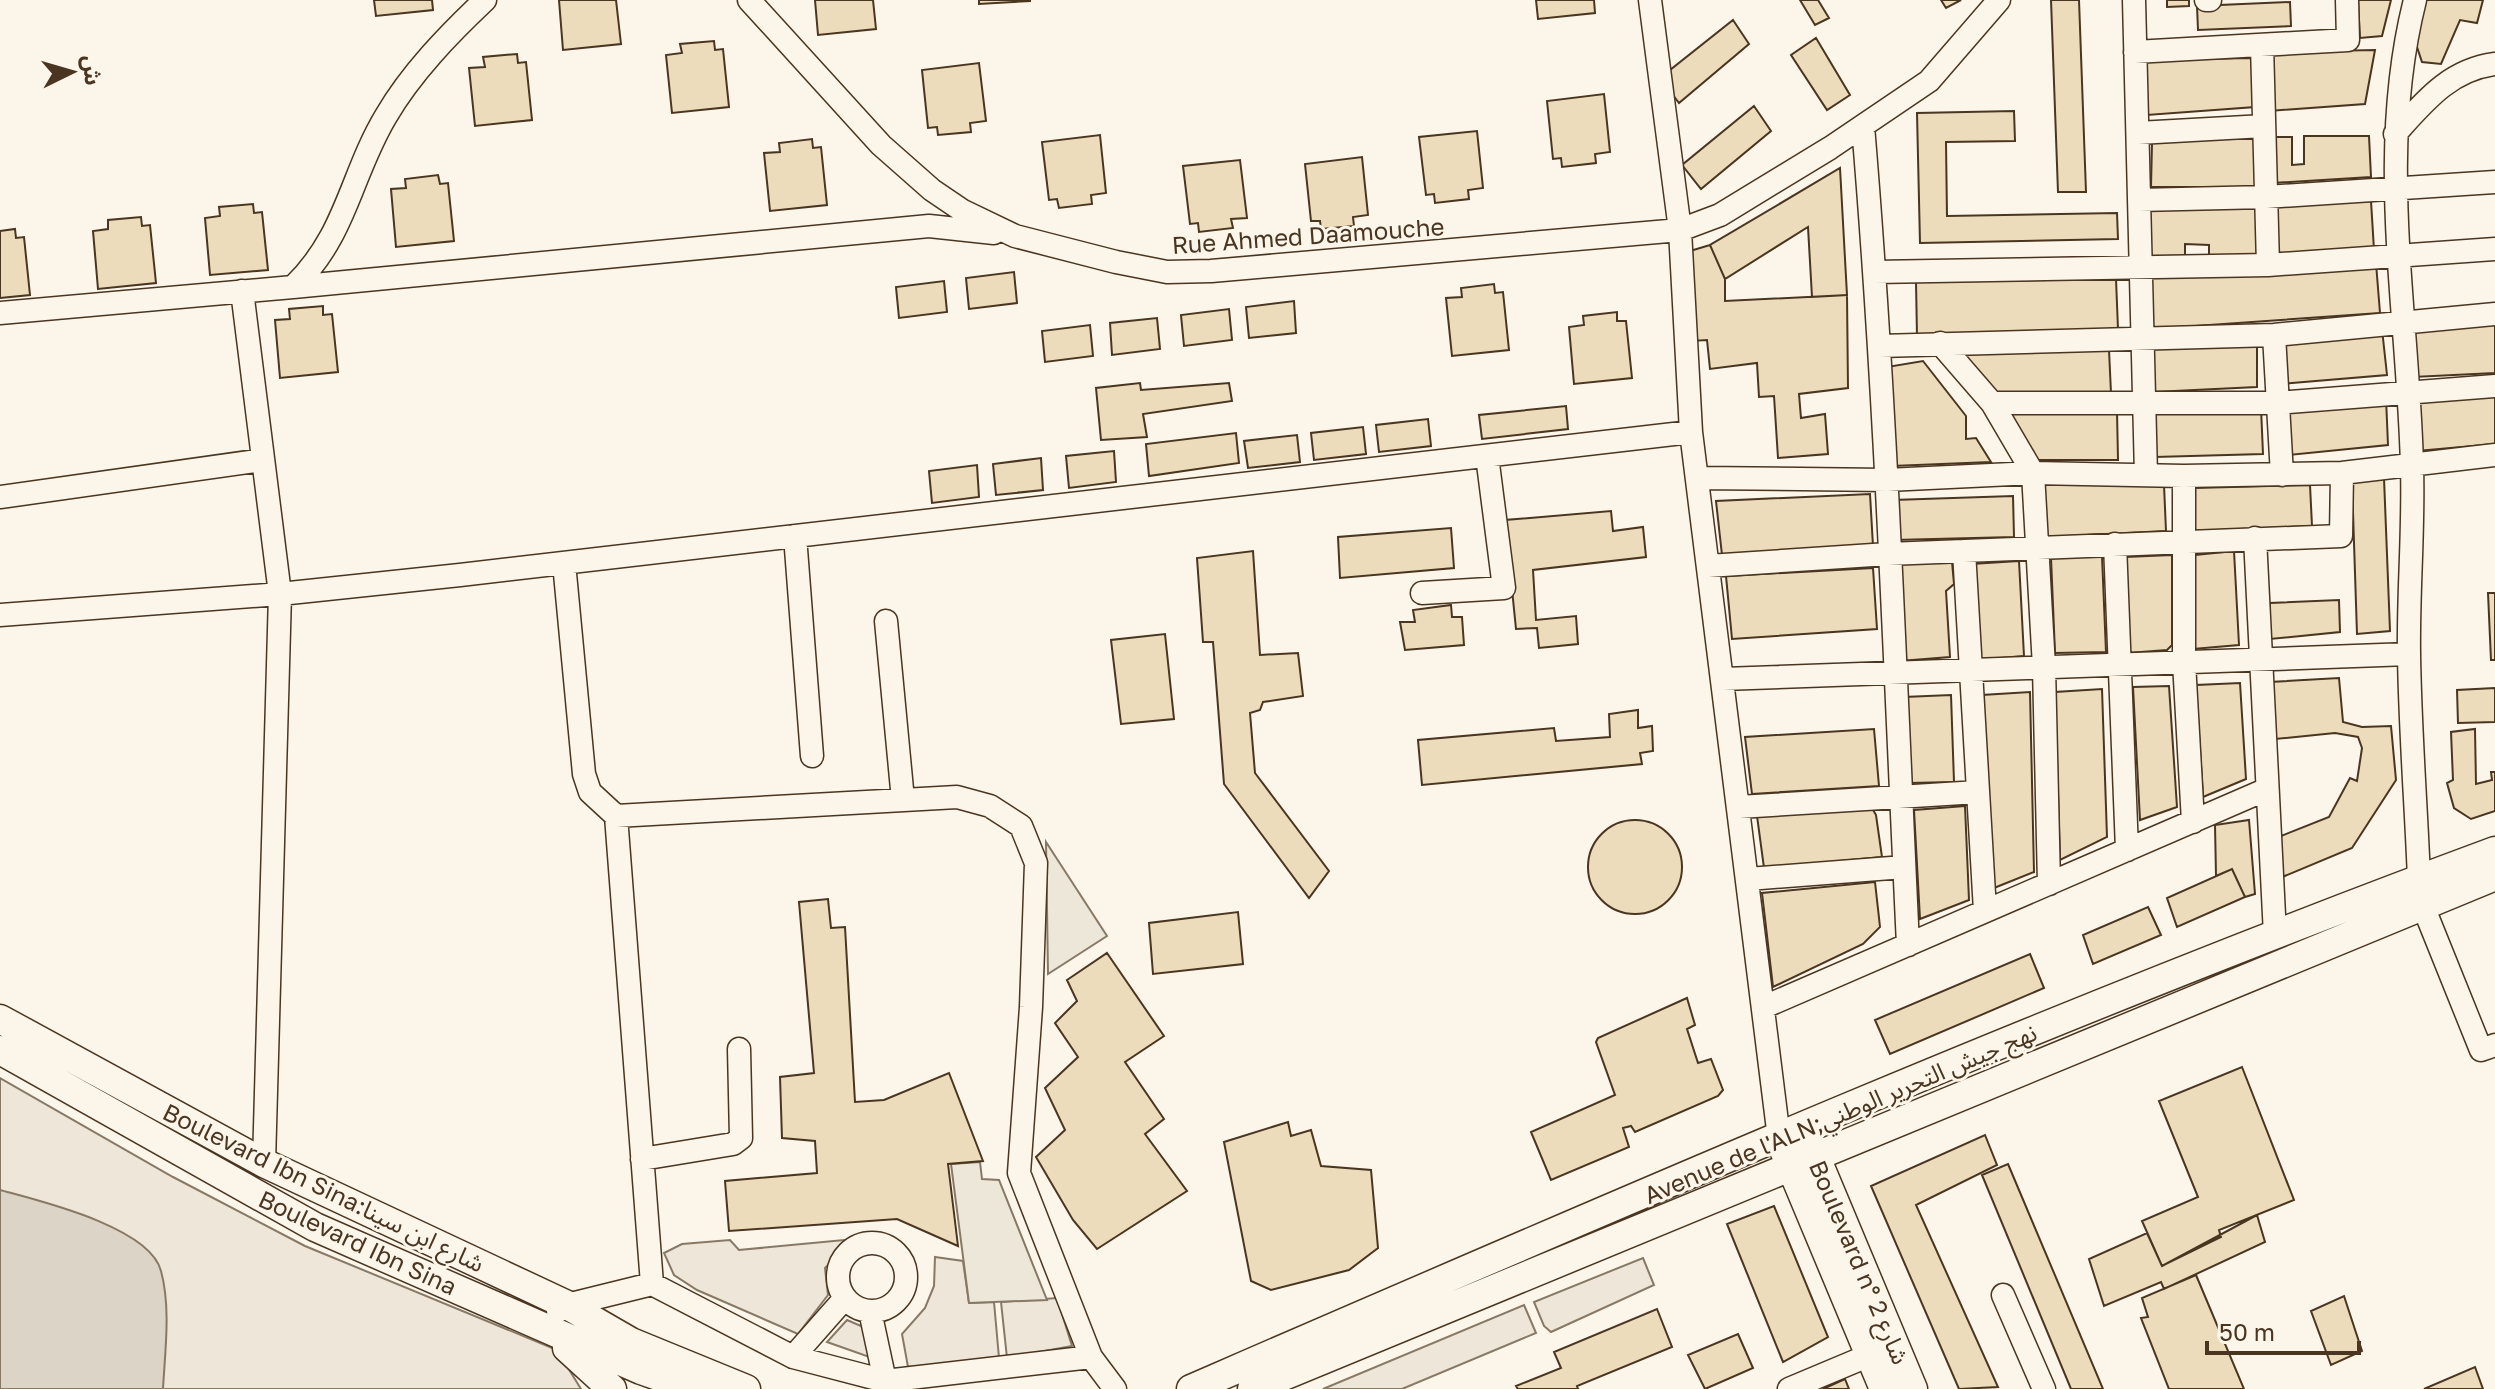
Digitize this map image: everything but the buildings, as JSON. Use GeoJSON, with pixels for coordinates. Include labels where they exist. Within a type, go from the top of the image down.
{"type":"FeatureCollection","features":[{"type":"Feature","properties":{"kind":"main road","name":"Avenue de l'ALN;نهج جيش التحرير الوطني"},"geometry":{"type":"LineString","coordinates":[[1252,1389],[1803,1163],[2421,893],[2495,851]]}},
{"type":"Feature","properties":{"kind":"main road"},"geometry":{"type":"LineString","coordinates":[[2421,893],[2495,876]]}},
{"type":"Feature","properties":{"kind":"main road","name":"Avenue de l'ALN;نهج جيش التحرير الوطني"},"geometry":{"type":"LineString","coordinates":[[1191,1389],[1792,1133],[2275,935],[2421,893]]}},
{"type":"Feature","properties":{"kind":"main road","name":"Boulevard Ibn Sina:شارع ابن سينا"},"geometry":{"type":"LineString","coordinates":[[0,1019],[264,1163],[567,1305]]}},
{"type":"Feature","properties":{"kind":"main road","name":"Boulevard Ibn Sina"},"geometry":{"type":"LineString","coordinates":[[0,1050],[315,1227],[538,1325],[647,1380],[695,1389]]}},
{"type":"Feature","properties":{"kind":"main road","name":"Boulevard n° شارع 2"},"geometry":{"type":"LineString","coordinates":[[1792,1133],[1884,1389]]}},
{"type":"Feature","properties":{"kind":"main road","name":"Boulevard n° شارع 2"},"geometry":{"type":"LineString","coordinates":[[1803,1163],[1913,1389]]}},
{"type":"Feature","properties":{"kind":"main road"},"geometry":{"type":"LineString","coordinates":[[567,1305],[631,1342],[746,1389]]}},
{"type":"Feature","properties":{"kind":"main road","name":"Boulevard Ibn Sina"},"geometry":{"type":"LineString","coordinates":[[567,1305],[647,1380]]}},
{"type":"Feature","properties":{"kind":"main road"},"geometry":{"type":"LineString","coordinates":[[538,1325],[601,1375],[612,1389]]}},
{"type":"Feature","properties":{"kind":"street"},"geometry":{"type":"LineString","coordinates":[[293,287],[318,263],[385,118],[408,83],[485,0]]}},
{"type":"Feature","properties":{"kind":"street","name":"Rue Ahmed Daamouche"},"geometry":{"type":"LineString","coordinates":[[749,0],[881,145],[932,190],[963,211],[1015,236],[1167,272],[1680,230],[1720,215],[1929,81],[1999,0]]}},
{"type":"Feature","properties":{"kind":"street"},"geometry":{"type":"LineString","coordinates":[[1650,0],[1680,230],[1691,432],[1764,1007],[2265,790]]}},
{"type":"Feature","properties":{"kind":"street"},"geometry":{"type":"LineString","coordinates":[[2134,0],[2146,475]]}},
{"type":"Feature","properties":{"kind":"street"},"geometry":{"type":"LineString","coordinates":[[2135,52],[2348,40],[2347,0]]}},
{"type":"Feature","properties":{"kind":"street"},"geometry":{"type":"LineString","coordinates":[[2415,0],[2404,44],[2395,134],[2394,188],[2412,466],[2409,654],[2421,893],[2481,1050],[2495,1045]]}},
{"type":"Feature","properties":{"kind":"street"},"geometry":{"type":"LineString","coordinates":[[2262,45],[2268,265]]}},
{"type":"Feature","properties":{"kind":"street"},"geometry":{"type":"LineString","coordinates":[[2395,134],[2439,86],[2452,77],[2495,64]]}},
{"type":"Feature","properties":{"kind":"street"},"geometry":{"type":"LineString","coordinates":[[1863,126],[1880,346],[1908,945]]}},
{"type":"Feature","properties":{"kind":"street"},"geometry":{"type":"LineString","coordinates":[[2138,133],[2264,126]]}},
{"type":"Feature","properties":{"kind":"street"},"geometry":{"type":"LineString","coordinates":[[2139,200],[2266,197],[2495,182]]}},
{"type":"Feature","properties":{"kind":"street"},"geometry":{"type":"LineString","coordinates":[[0,313],[929,226],[1015,236]]}},
{"type":"Feature","properties":{"kind":"street"},"geometry":{"type":"LineString","coordinates":[[1875,272],[2268,265],[2495,249]]}},
{"type":"Feature","properties":{"kind":"street"},"geometry":{"type":"LineString","coordinates":[[242,291],[280,594],[264,1163]]}},
{"type":"Feature","properties":{"kind":"street"},"geometry":{"type":"LineString","coordinates":[[1880,346],[2274,335],[2495,314]]}},
{"type":"Feature","properties":{"kind":"street"},"geometry":{"type":"LineString","coordinates":[[2274,335],[2282,475]]}},
{"type":"Feature","properties":{"kind":"street"},"geometry":{"type":"LineString","coordinates":[[1940,343],[1992,403],[2033,473],[2040,547],[2049,884]]}},
{"type":"Feature","properties":{"kind":"street"},"geometry":{"type":"LineString","coordinates":[[1992,403],[2276,403],[2495,386]]}},
{"type":"Feature","properties":{"kind":"street"},"geometry":{"type":"LineString","coordinates":[[0,615],[280,594],[1691,432]]}},
{"type":"Feature","properties":{"kind":"street"},"geometry":{"type":"LineString","coordinates":[[1697,478],[1887,480],[2033,473],[2282,475],[2342,473],[2495,455]]}},
{"type":"Feature","properties":{"kind":"street"},"geometry":{"type":"LineString","coordinates":[[1422,593],[1504,588],[1487,456]]}},
{"type":"Feature","properties":{"kind":"street"},"geometry":{"type":"LineString","coordinates":[[0,497],[263,460]]}},
{"type":"Feature","properties":{"kind":"street"},"geometry":{"type":"LineString","coordinates":[[1708,566],[1888,554],[2341,536],[2342,473]]}},
{"type":"Feature","properties":{"kind":"street"},"geometry":{"type":"LineString","coordinates":[[2184,476],[2184,662],[2193,822]]}},
{"type":"Feature","properties":{"kind":"street"},"geometry":{"type":"LineString","coordinates":[[795,536],[812,756]]}},
{"type":"Feature","properties":{"kind":"street"},"geometry":{"type":"LineString","coordinates":[[2255,538],[2265,790],[2275,935]]}},
{"type":"Feature","properties":{"kind":"street"},"geometry":{"type":"LineString","coordinates":[[2115,544],[2127,850]]}},
{"type":"Feature","properties":{"kind":"street"},"geometry":{"type":"LineString","coordinates":[[1964,551],[1985,911]]}},
{"type":"Feature","properties":{"kind":"street"},"geometry":{"type":"LineString","coordinates":[[564,563],[584,774],[590,792],[616,816],[652,1284]]}},
{"type":"Feature","properties":{"kind":"street"},"geometry":{"type":"LineString","coordinates":[[886,621],[903,800]]}},
{"type":"Feature","properties":{"kind":"street"},"geometry":{"type":"LineString","coordinates":[[1723,679],[2409,654]]}},
{"type":"Feature","properties":{"kind":"street"},"geometry":{"type":"LineString","coordinates":[[1739,807],[1978,792]]}},
{"type":"Feature","properties":{"kind":"street"},"geometry":{"type":"LineString","coordinates":[[616,816],[957,797],[990,806],[1021,826],[1036,863],[1031,1007],[1019,1173],[1091,1357],[1115,1389]]}},
{"type":"Feature","properties":{"kind":"street"},"geometry":{"type":"LineString","coordinates":[[1748,879],[1904,867]]}},
{"type":"Feature","properties":{"kind":"street","name":"Boulevard n° شارع 2"},"geometry":{"type":"LineString","coordinates":[[1764,1007],[1773,1101],[1792,1133]]}},
{"type":"Feature","properties":{"kind":"street"},"geometry":{"type":"LineString","coordinates":[[642,1159],[733,1144],[741,1138],[739,1049]]}},
{"type":"Feature","properties":{"kind":"street"},"geometry":{"type":"LineString","coordinates":[[865,1244],[888,1247],[904,1263],[905,1286],[892,1305],[870,1311],[845,1298],[838,1277],[846,1255],[865,1244]]}},
{"type":"Feature","properties":{"kind":"street"},"geometry":{"type":"LineString","coordinates":[[538,1325],[567,1305],[652,1284],[793,1357],[885,1381],[1091,1357]]}},
{"type":"Feature","properties":{"kind":"street"},"geometry":{"type":"LineString","coordinates":[[2003,1295],[2044,1389]]}},
{"type":"Feature","properties":{"kind":"street"},"geometry":{"type":"LineString","coordinates":[[793,1357],[845,1298]]}},
{"type":"Feature","properties":{"kind":"street"},"geometry":{"type":"LineString","coordinates":[[870,1311],[885,1381]]}},
{"type":"Feature","properties":{"kind":"street"},"geometry":{"type":"LineString","coordinates":[[1789,1389],[1870,1355]]}},
{"type":"Feature","properties":{"kind":"shaded area"},"geometry":{"type":"Polygon","coordinates":[[[1046,842],[1107,936],[1048,974],[1046,842]]]}},
{"type":"Feature","properties":{"kind":"shaded area"},"geometry":{"type":"Polygon","coordinates":[[[0,1078],[173,1177],[305,1246],[557,1350],[581,1389],[0,1389],[0,1078]]]}},
{"type":"Feature","properties":{"kind":"shaded area"},"geometry":{"type":"Polygon","coordinates":[[[980,1162],[982,1179],[999,1180],[1047,1300],[969,1303],[951,1164],[980,1162]]]}},
{"type":"Feature","properties":{"kind":"shaded area"},"geometry":{"type":"Polygon","coordinates":[[[0,1190],[91,1218],[137,1241],[153,1255],[161,1271],[166,1300],[163,1389],[0,1389],[0,1190]]]}},
{"type":"Feature","properties":{"kind":"shaded area"},"geometry":{"type":"Polygon","coordinates":[[[855,1239],[825,1268],[828,1295],[798,1334],[697,1290],[674,1275],[664,1253],[682,1244],[730,1240],[739,1250],[855,1239]]]}},
{"type":"Feature","properties":{"kind":"shaded area"},"geometry":{"type":"Polygon","coordinates":[[[935,1257],[963,1261],[969,1303],[994,1302],[999,1358],[908,1367],[902,1334],[925,1308],[934,1286],[935,1257]]]}},
{"type":"Feature","properties":{"kind":"shaded area"},"geometry":{"type":"Polygon","coordinates":[[[1643,1258],[1654,1285],[1551,1332],[1544,1326],[1534,1302],[1643,1258]]]}},
{"type":"Feature","properties":{"kind":"shaded area"},"geometry":{"type":"Polygon","coordinates":[[[1057,1298],[1072,1346],[1007,1358],[1001,1302],[1057,1298]]]}},
{"type":"Feature","properties":{"kind":"shaded area"},"geometry":{"type":"Polygon","coordinates":[[[1524,1305],[1536,1333],[1402,1389],[1323,1389],[1524,1305]]]}},
{"type":"Feature","properties":{"kind":"shaded area"},"geometry":{"type":"Polygon","coordinates":[[[847,1320],[868,1329],[875,1359],[827,1342],[847,1320]]]}}]}
